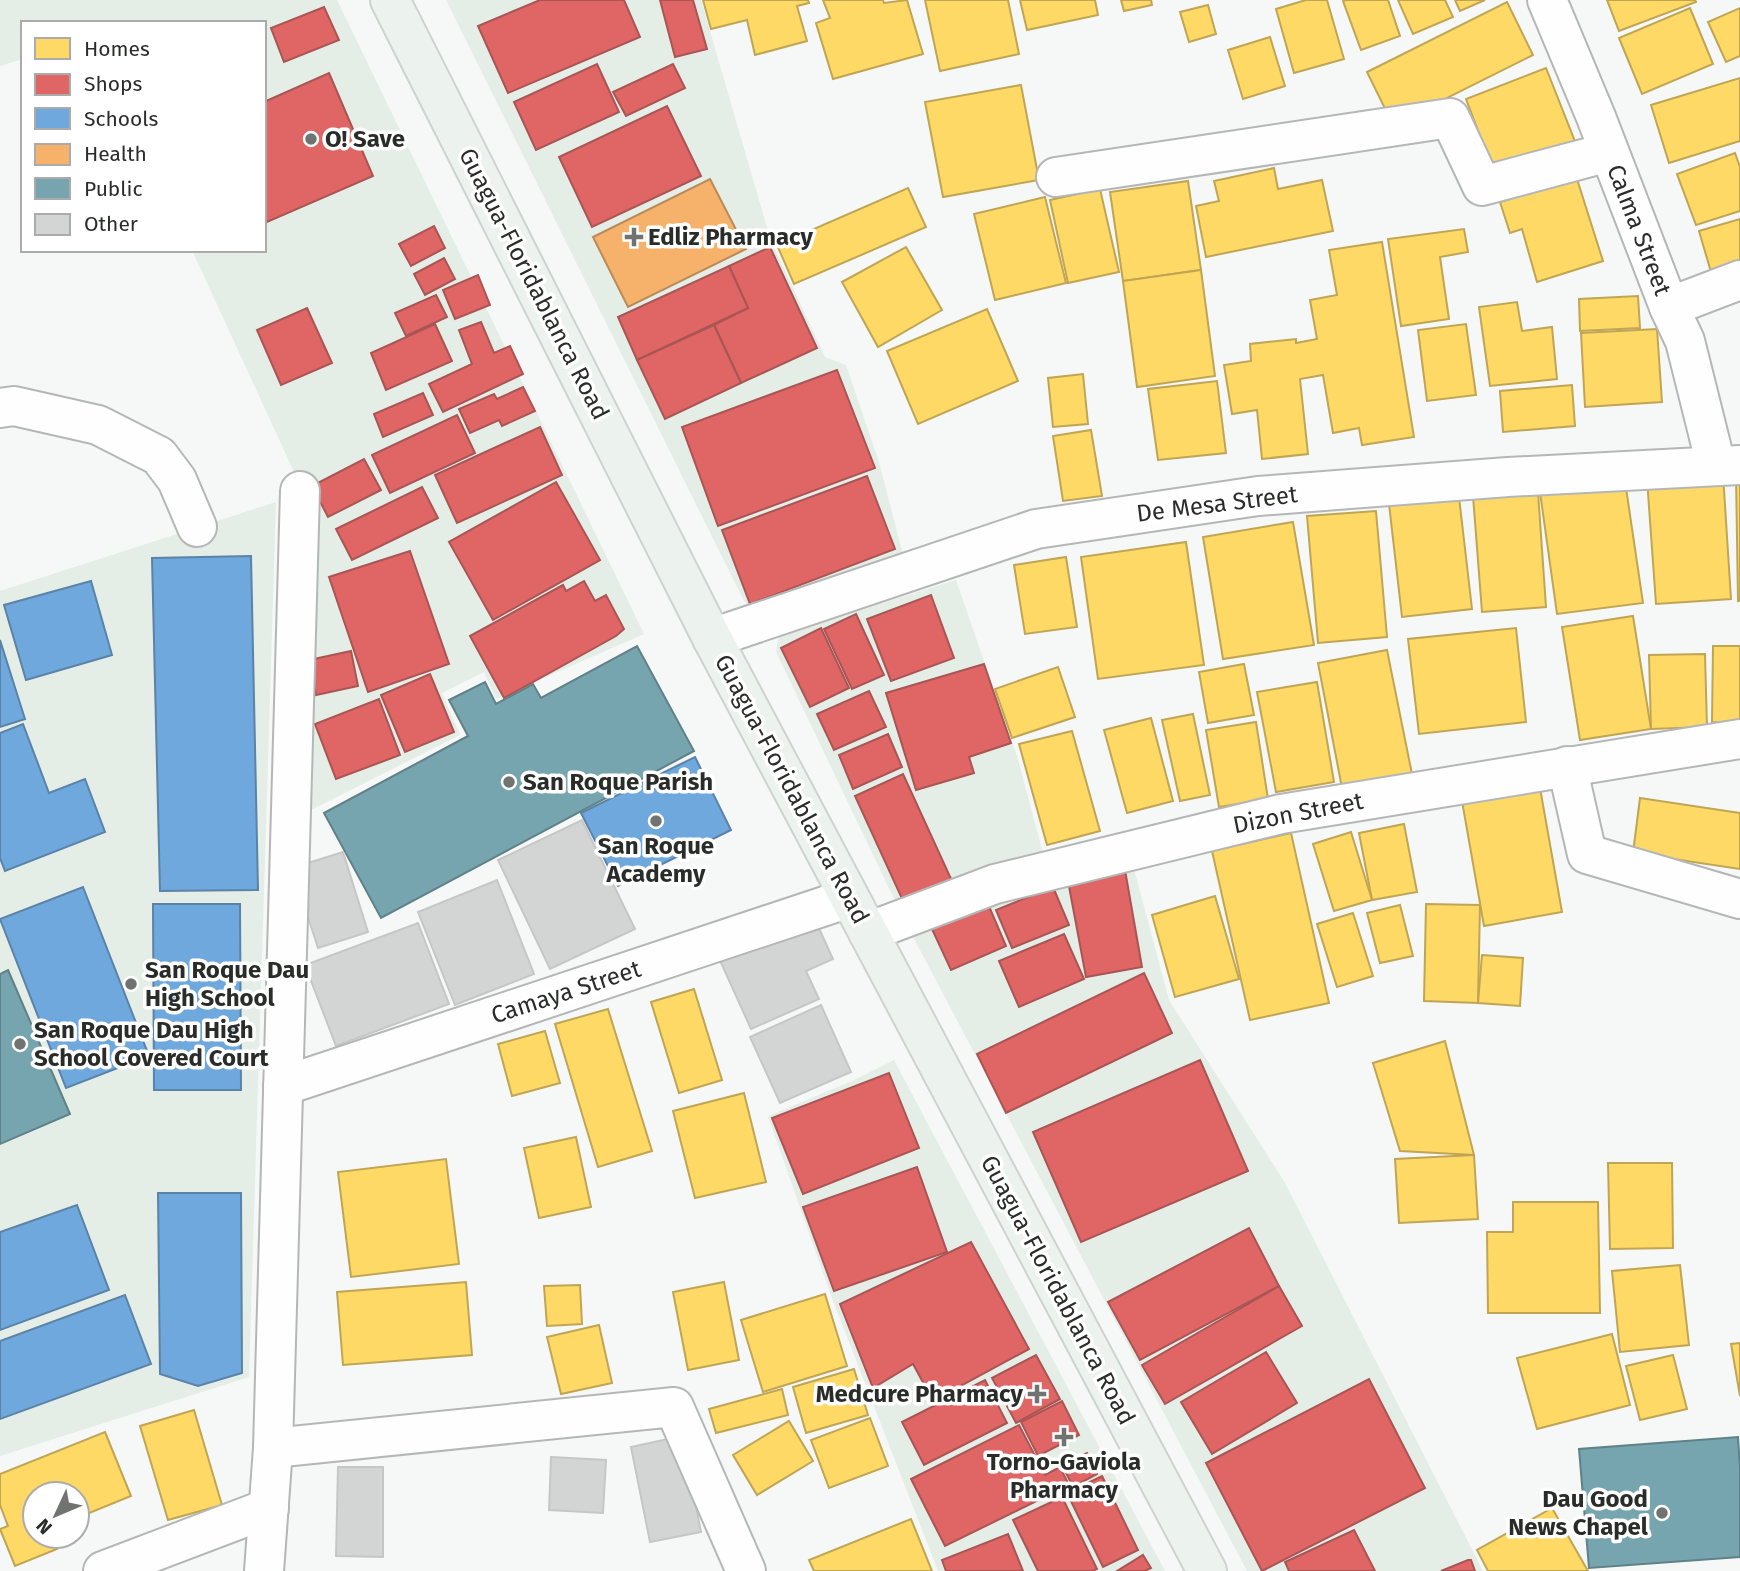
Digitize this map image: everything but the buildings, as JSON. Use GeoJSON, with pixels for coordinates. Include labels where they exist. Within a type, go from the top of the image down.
{"type":"FeatureCollection","features":[{"type":"Feature","properties":{"kind":"main road","name":"Guagua-Floridablanca Road"},"geometry":{"type":"LineString","coordinates":[[390,0],[712,638],[1207,1571]]}},
{"type":"Feature","properties":{"kind":"street","name":"Calma Street"},"geometry":{"type":"LineString","coordinates":[[1547,0],[1685,341],[1728,465]]}},
{"type":"Feature","properties":{"kind":"street"},"geometry":{"type":"LineString","coordinates":[[1056,177],[1450,118],[1482,186],[1609,152]]}},
{"type":"Feature","properties":{"kind":"street"},"geometry":{"type":"LineString","coordinates":[[1669,307],[1740,279]]}},
{"type":"Feature","properties":{"kind":"street"},"geometry":{"type":"LineString","coordinates":[[0,408],[15,406],[98,425],[159,456],[177,481],[197,527]]}},
{"type":"Feature","properties":{"kind":"street","name":"De Mesa Street"},"geometry":{"type":"LineString","coordinates":[[712,638],[1036,529],[1258,496],[1508,477],[1728,465]]}},
{"type":"Feature","properties":{"kind":"street"},"geometry":{"type":"LineString","coordinates":[[264,1571],[273,1448],[300,491]]}},
{"type":"Feature","properties":{"kind":"street","name":"Dizon Street"},"geometry":{"type":"LineString","coordinates":[[868,932],[995,884],[1281,814],[1740,739]]}},
{"type":"Feature","properties":{"kind":"street"},"geometry":{"type":"LineString","coordinates":[[1567,766],[1587,854],[1740,899]]}},
{"type":"Feature","properties":{"kind":"street","name":"Camaya Street"},"geometry":{"type":"LineString","coordinates":[[283,1086],[849,898]]}},
{"type":"Feature","properties":{"kind":"street"},"geometry":{"type":"LineString","coordinates":[[273,1448],[674,1407],[746,1571]]}},
{"type":"Feature","properties":{"kind":"street"},"geometry":{"type":"LineString","coordinates":[[103,1571],[269,1508]]}},
{"type":"Feature","properties":{"kind":"shaded area"},"geometry":{"type":"Polygon","coordinates":[[[0,0],[337,0],[644,634],[496,699],[484,672],[442,693],[460,735],[311,810],[301,661],[299,483],[193,252],[266,252],[266,21],[21,21],[21,60],[0,66],[0,0]]]}},
{"type":"Feature","properties":{"kind":"shaded area"},"geometry":{"type":"Polygon","coordinates":[[[446,0],[701,0],[770,238],[825,357],[846,365],[879,462],[904,559],[751,608],[744,601],[446,0]]]}},
{"type":"Feature","properties":{"kind":"shaded area","name":"San Roque Dau High School"},"geometry":{"type":"Polygon","coordinates":[[[276,502],[249,1377],[0,1456],[0,591],[276,502]]]}},
{"type":"Feature","properties":{"kind":"shaded area"},"geometry":{"type":"Polygon","coordinates":[[[956,580],[1018,759],[1044,857],[897,905],[776,652],[778,639],[788,633],[956,580]]]}},
{"type":"Feature","properties":{"kind":"shaded area"},"geometry":{"type":"Polygon","coordinates":[[[1131,858],[1169,1000],[1285,1183],[1483,1571],[1247,1571],[910,931],[1131,858]]]}},
{"type":"Feature","properties":{"kind":"shaded area"},"geometry":{"type":"Polygon","coordinates":[[[894,1060],[1165,1571],[938,1571],[830,1293],[768,1116],[852,1081],[894,1060]]]}},
{"type":"Feature","properties":{"kind":"place","name":"O! Save"},"geometry":{"type":"Point","coordinates":[311,139]}},
{"type":"Feature","properties":{"kind":"place","name":"Edliz Pharmacy"},"geometry":{"type":"Point","coordinates":[634,237]}},
{"type":"Feature","properties":{"kind":"place","name":"San Roque Parish"},"geometry":{"type":"Point","coordinates":[509,782]}},
{"type":"Feature","properties":{"kind":"place","name":"San Roque Academy"},"geometry":{"type":"Point","coordinates":[656,821]}},
{"type":"Feature","properties":{"kind":"place","name":"San Roque Dau High School"},"geometry":{"type":"Point","coordinates":[131,984]}},
{"type":"Feature","properties":{"kind":"place","name":"San Roque Dau High School Covered Court"},"geometry":{"type":"Point","coordinates":[20,1044]}},
{"type":"Feature","properties":{"kind":"place","name":"Medcure Pharmacy"},"geometry":{"type":"Point","coordinates":[1037,1394]}},
{"type":"Feature","properties":{"kind":"place","name":"Torno-Gaviola Pharmacy"},"geometry":{"type":"Point","coordinates":[1064,1437]}},
{"type":"Feature","properties":{"kind":"place","name":"Dau Good News Chapel"},"geometry":{"type":"Point","coordinates":[1662,1513]}}]}
